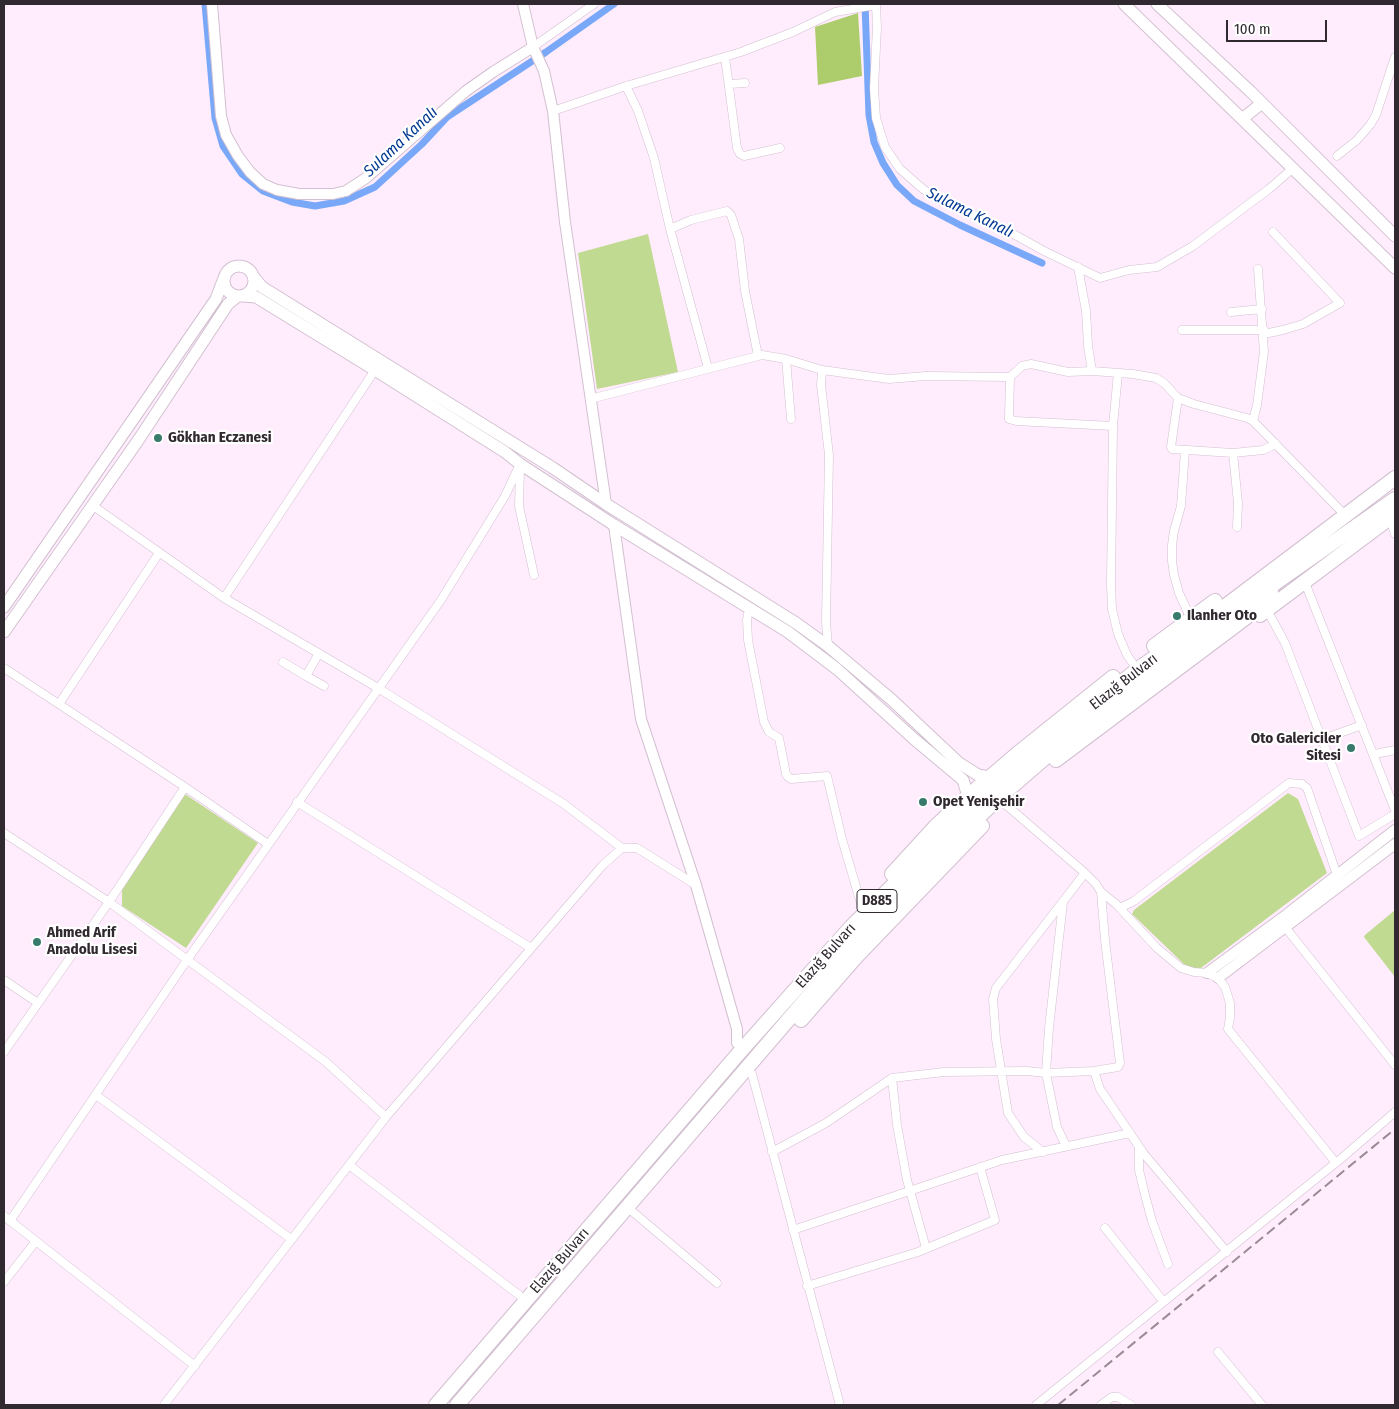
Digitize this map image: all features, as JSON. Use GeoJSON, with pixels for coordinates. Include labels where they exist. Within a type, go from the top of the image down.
{"type":"FeatureCollection","features":[{"type":"Feature","properties":{"kind":"highway","name":"Elazığ Bulvarı"},"geometry":{"type":"LineString","coordinates":[[457,1405],[850,948],[922,870],[1002,795],[1068,738],[1275,576],[1346,516],[1395,478]]}},
{"type":"Feature","properties":{"kind":"highway","name":"Elazığ Bulvarı"},"geometry":{"type":"LineString","coordinates":[[436,1405],[739,1053],[851,927],[982,797],[1138,669],[1275,576],[1395,499]]}},
{"type":"Feature","properties":{"kind":"highway"},"geometry":{"type":"LineString","coordinates":[[1228,630],[1251,622],[1304,580],[1392,516]]}},
{"type":"Feature","properties":{"kind":"highway"},"geometry":{"type":"LineString","coordinates":[[426,1405],[519,1294],[737,1044],[743,1029],[862,907],[936,826],[1017,754],[1132,662],[1190,619],[1226,594],[1275,576]]}},
{"type":"Feature","properties":{"kind":"highway"},"geometry":{"type":"LineString","coordinates":[[469,1405],[752,1074],[862,950],[988,820],[1061,756],[1260,607],[1275,576]]}},
{"type":"Feature","properties":{"kind":"main road"},"geometry":{"type":"LineString","coordinates":[[1124,4],[1395,268]]}},
{"type":"Feature","properties":{"kind":"main road"},"geometry":{"type":"LineString","coordinates":[[1157,4],[1262,103],[1395,236]]}},
{"type":"Feature","properties":{"kind":"main road"},"geometry":{"type":"LineString","coordinates":[[1242,119],[1262,103]]}},
{"type":"Feature","properties":{"kind":"main road"},"geometry":{"type":"LineString","coordinates":[[4,607],[216,299],[229,270],[238,266],[247,269],[262,287],[796,623],[828,646],[892,700],[959,763],[978,775],[990,777]]}},
{"type":"Feature","properties":{"kind":"main road"},"geometry":{"type":"LineString","coordinates":[[4,632],[139,439],[228,304],[251,290],[253,276]]}},
{"type":"Feature","properties":{"kind":"main road"},"geometry":{"type":"LineString","coordinates":[[224,278],[226,288],[233,295],[256,297],[505,452],[520,464],[614,525],[788,632],[837,669],[914,740],[962,780],[968,796]]}},
{"type":"Feature","properties":{"kind":"street"},"geometry":{"type":"LineString","coordinates":[[212,4],[221,116],[226,135],[238,156],[262,184],[277,190],[299,194],[333,194],[346,191],[366,178],[466,91],[493,72],[534,49],[594,4]]}},
{"type":"Feature","properties":{"kind":"street"},"geometry":{"type":"LineString","coordinates":[[523,4],[534,49],[544,71],[553,111],[565,222],[606,504]]}},
{"type":"Feature","properties":{"kind":"street"},"geometry":{"type":"LineString","coordinates":[[553,111],[626,86],[725,57],[784,35],[835,12],[874,5],[876,118],[885,148],[893,160],[906,175],[935,198],[1008,231],[1100,278],[1129,270],[1157,267],[1213,232],[1292,169]]}},
{"type":"Feature","properties":{"kind":"street"},"geometry":{"type":"LineString","coordinates":[[725,57],[740,154],[744,156],[780,148]]}},
{"type":"Feature","properties":{"kind":"street"},"geometry":{"type":"LineString","coordinates":[[1337,156],[1357,140],[1376,115],[1395,57]]}},
{"type":"Feature","properties":{"kind":"street"},"geometry":{"type":"LineString","coordinates":[[730,84],[744,83]]}},
{"type":"Feature","properties":{"kind":"street"},"geometry":{"type":"LineString","coordinates":[[626,86],[638,111],[654,158],[670,229],[708,368]]}},
{"type":"Feature","properties":{"kind":"street"},"geometry":{"type":"LineString","coordinates":[[670,229],[691,220],[727,211],[731,215],[739,240],[745,291],[758,356]]}},
{"type":"Feature","properties":{"kind":"street"},"geometry":{"type":"LineString","coordinates":[[1182,330],[1264,332],[1283,330],[1303,324],[1340,303],[1273,232]]}},
{"type":"Feature","properties":{"kind":"street"},"geometry":{"type":"LineString","coordinates":[[1078,267],[1086,311],[1092,371]]}},
{"type":"Feature","properties":{"kind":"street"},"geometry":{"type":"LineString","coordinates":[[1253,421],[1264,352],[1258,269]]}},
{"type":"Feature","properties":{"kind":"street"},"geometry":{"type":"LineString","coordinates":[[1231,312],[1262,308]]}},
{"type":"Feature","properties":{"kind":"street"},"geometry":{"type":"LineString","coordinates":[[590,399],[758,356],[786,359],[822,370],[889,379],[926,376],[1010,377],[1022,366],[1030,364],[1068,372],[1092,371],[1156,378],[1164,383],[1178,398],[1253,421],[1346,516]]}},
{"type":"Feature","properties":{"kind":"street"},"geometry":{"type":"LineString","coordinates":[[786,359],[791,419]]}},
{"type":"Feature","properties":{"kind":"street"},"geometry":{"type":"LineString","coordinates":[[224,598],[374,370]]}},
{"type":"Feature","properties":{"kind":"street"},"geometry":{"type":"LineString","coordinates":[[822,370],[821,385],[829,455],[826,622],[828,646]]}},
{"type":"Feature","properties":{"kind":"street"},"geometry":{"type":"LineString","coordinates":[[1118,373],[1113,426],[1110,584],[1112,609],[1118,634],[1126,655],[1132,662]]}},
{"type":"Feature","properties":{"kind":"street"},"geometry":{"type":"LineString","coordinates":[[1010,377],[1010,419],[1016,421],[1113,426]]}},
{"type":"Feature","properties":{"kind":"street"},"geometry":{"type":"LineString","coordinates":[[1178,398],[1172,449],[1233,453],[1263,450],[1276,444]]}},
{"type":"Feature","properties":{"kind":"street"},"geometry":{"type":"LineString","coordinates":[[1184,451],[1185,467],[1181,506],[1172,545],[1174,575],[1183,605],[1190,619]]}},
{"type":"Feature","properties":{"kind":"street"},"geometry":{"type":"LineString","coordinates":[[1233,453],[1238,503],[1237,527]]}},
{"type":"Feature","properties":{"kind":"street"},"geometry":{"type":"LineString","coordinates":[[520,464],[519,506],[534,575]]}},
{"type":"Feature","properties":{"kind":"street"},"geometry":{"type":"LineString","coordinates":[[195,1366],[7,1218],[96,1095],[187,960],[441,600],[505,496],[520,464]]}},
{"type":"Feature","properties":{"kind":"street"},"geometry":{"type":"LineString","coordinates":[[92,505],[224,598],[378,688],[564,804],[622,848],[637,848],[696,885]]}},
{"type":"Feature","properties":{"kind":"street"},"geometry":{"type":"LineString","coordinates":[[1392,516],[1395,534]]}},
{"type":"Feature","properties":{"kind":"street"},"geometry":{"type":"LineString","coordinates":[[614,525],[642,719],[743,1029]]}},
{"type":"Feature","properties":{"kind":"street"},"geometry":{"type":"LineString","coordinates":[[59,704],[159,553]]}},
{"type":"Feature","properties":{"kind":"street"},"geometry":{"type":"LineString","coordinates":[[1304,580],[1395,810]]}},
{"type":"Feature","properties":{"kind":"street"},"geometry":{"type":"LineString","coordinates":[[751,609],[747,620],[748,640],[764,722],[769,732],[779,738],[788,777],[791,779],[827,776],[842,839],[862,907]]}},
{"type":"Feature","properties":{"kind":"street"},"geometry":{"type":"LineString","coordinates":[[1267,610],[1285,643],[1359,836],[1395,814]]}},
{"type":"Feature","properties":{"kind":"street"},"geometry":{"type":"LineString","coordinates":[[306,676],[319,654]]}},
{"type":"Feature","properties":{"kind":"street"},"geometry":{"type":"LineString","coordinates":[[284,662],[324,686]]}},
{"type":"Feature","properties":{"kind":"street"},"geometry":{"type":"LineString","coordinates":[[4,668],[268,844]]}},
{"type":"Feature","properties":{"kind":"street"},"geometry":{"type":"LineString","coordinates":[[1323,739],[1362,725]]}},
{"type":"Feature","properties":{"kind":"street"},"geometry":{"type":"LineString","coordinates":[[1374,754],[1395,750]]}},
{"type":"Feature","properties":{"kind":"street"},"geometry":{"type":"LineString","coordinates":[[1120,908],[1134,901],[1289,783],[1302,784],[1307,788],[1337,875]]}},
{"type":"Feature","properties":{"kind":"street"},"geometry":{"type":"LineString","coordinates":[[4,1052],[109,902],[185,787]]}},
{"type":"Feature","properties":{"kind":"street"},"geometry":{"type":"LineString","coordinates":[[298,802],[531,948]]}},
{"type":"Feature","properties":{"kind":"street"},"geometry":{"type":"LineString","coordinates":[[1005,804],[1085,873],[1101,892],[1120,908],[1157,948],[1181,968],[1207,973],[1218,978],[1225,987],[1230,1003],[1228,1029],[1336,1163]]}},
{"type":"Feature","properties":{"kind":"street"},"geometry":{"type":"LineString","coordinates":[[1207,973],[1395,830]]}},
{"type":"Feature","properties":{"kind":"street"},"geometry":{"type":"LineString","coordinates":[[4,833],[109,902],[326,1062],[386,1117]]}},
{"type":"Feature","properties":{"kind":"street"},"geometry":{"type":"LineString","coordinates":[[1218,978],[1395,844]]}},
{"type":"Feature","properties":{"kind":"street"},"geometry":{"type":"LineString","coordinates":[[164,1405],[386,1117],[602,866],[622,848]]}},
{"type":"Feature","properties":{"kind":"street"},"geometry":{"type":"LineString","coordinates":[[1043,1152],[1024,1136],[1008,1113],[993,999],[996,988],[1085,873]]}},
{"type":"Feature","properties":{"kind":"street"},"geometry":{"type":"LineString","coordinates":[[772,1152],[805,1135],[892,1078],[944,1072],[1026,1070],[1046,1073],[1116,1068],[1120,1063],[1104,940],[1101,892]]}},
{"type":"Feature","properties":{"kind":"street"},"geometry":{"type":"LineString","coordinates":[[1063,900],[1046,1073],[1057,1127],[1066,1146]]}},
{"type":"Feature","properties":{"kind":"street"},"geometry":{"type":"LineString","coordinates":[[1285,927],[1395,1066]]}},
{"type":"Feature","properties":{"kind":"street"},"geometry":{"type":"LineString","coordinates":[[4,980],[38,1003]]}},
{"type":"Feature","properties":{"kind":"street"},"geometry":{"type":"LineString","coordinates":[[1094,1071],[1100,1089],[1139,1147],[1227,1252]]}},
{"type":"Feature","properties":{"kind":"street"},"geometry":{"type":"LineString","coordinates":[[752,1074],[840,1405]]}},
{"type":"Feature","properties":{"kind":"street"},"geometry":{"type":"LineString","coordinates":[[892,1078],[897,1125],[909,1191],[926,1248]]}},
{"type":"Feature","properties":{"kind":"street"},"geometry":{"type":"LineString","coordinates":[[96,1095],[291,1239]]}},
{"type":"Feature","properties":{"kind":"street"},"geometry":{"type":"LineString","coordinates":[[1036,1405],[1163,1301],[1227,1252],[1395,1112]]}},
{"type":"Feature","properties":{"kind":"street"},"geometry":{"type":"LineString","coordinates":[[792,1230],[1002,1160],[1130,1133]]}},
{"type":"Feature","properties":{"kind":"street"},"geometry":{"type":"LineString","coordinates":[[1139,1147],[1140,1170],[1144,1191],[1168,1264]]}},
{"type":"Feature","properties":{"kind":"street"},"geometry":{"type":"LineString","coordinates":[[349,1166],[519,1294]]}},
{"type":"Feature","properties":{"kind":"street"},"geometry":{"type":"LineString","coordinates":[[807,1286],[918,1252],[995,1220],[980,1167]]}},
{"type":"Feature","properties":{"kind":"street"},"geometry":{"type":"LineString","coordinates":[[633,1212],[717,1283]]}},
{"type":"Feature","properties":{"kind":"street"},"geometry":{"type":"LineString","coordinates":[[1105,1228],[1163,1301]]}},
{"type":"Feature","properties":{"kind":"street"},"geometry":{"type":"LineString","coordinates":[[4,1282],[36,1241]]}},
{"type":"Feature","properties":{"kind":"street"},"geometry":{"type":"LineString","coordinates":[[1218,1352],[1262,1405]]}},
{"type":"Feature","properties":{"kind":"street"},"geometry":{"type":"LineString","coordinates":[[1101,1405],[1112,1397],[1118,1397],[1131,1405]]}},
{"type":"Feature","properties":{"kind":"green space"},"geometry":{"type":"Polygon","coordinates":[[[858,13],[862,76],[818,85],[815,27],[858,13]]]}},
{"type":"Feature","properties":{"kind":"green space"},"geometry":{"type":"Polygon","coordinates":[[[648,234],[678,372],[597,389],[578,253],[648,234]]]}},
{"type":"Feature","properties":{"kind":"green space"},"geometry":{"type":"Polygon","coordinates":[[[1288,793],[1298,799],[1327,873],[1201,968],[1189,969],[1132,914],[1134,910],[1288,793]]]}},
{"type":"Feature","properties":{"kind":"green space"},"geometry":{"type":"Polygon","coordinates":[[[185,794],[258,843],[186,948],[122,906],[122,889],[185,794]]]}},
{"type":"Feature","properties":{"kind":"green space"},"geometry":{"type":"Polygon","coordinates":[[[1395,910],[1395,977],[1364,937],[1395,910]]]}},
{"type":"Feature","properties":{"kind":"waterway","name":"Sulama Kanalı"},"geometry":{"type":"LineString","coordinates":[[205,4],[215,118],[223,146],[242,174],[263,191],[292,202],[315,206],[344,201],[375,187],[422,144],[447,117],[546,52],[614,4]]}},
{"type":"Feature","properties":{"kind":"waterway","name":"Sulama Kanalı"},"geometry":{"type":"LineString","coordinates":[[865,4],[869,115],[874,142],[883,163],[897,185],[914,201],[960,225],[1042,263]]}},
{"type":"Feature","properties":{"kind":"railway"},"geometry":{"type":"LineString","coordinates":[[1058,1405],[1395,1129]]}},
{"type":"Feature","properties":{"kind":"place","name":"Gökhan Eczanesi"},"geometry":{"type":"Point","coordinates":[158,438]}},
{"type":"Feature","properties":{"kind":"place","name":"Ilanher Oto"},"geometry":{"type":"Point","coordinates":[1177,616]}},
{"type":"Feature","properties":{"kind":"place","name":"Oto Galericiler Sitesi"},"geometry":{"type":"Point","coordinates":[1351,748]}},
{"type":"Feature","properties":{"kind":"place","name":"Opet Yenişehir"},"geometry":{"type":"Point","coordinates":[923,802]}},
{"type":"Feature","properties":{"kind":"place","name":"Ahmed Arif Anadolu Lisesi"},"geometry":{"type":"Point","coordinates":[37,942]}}]}
